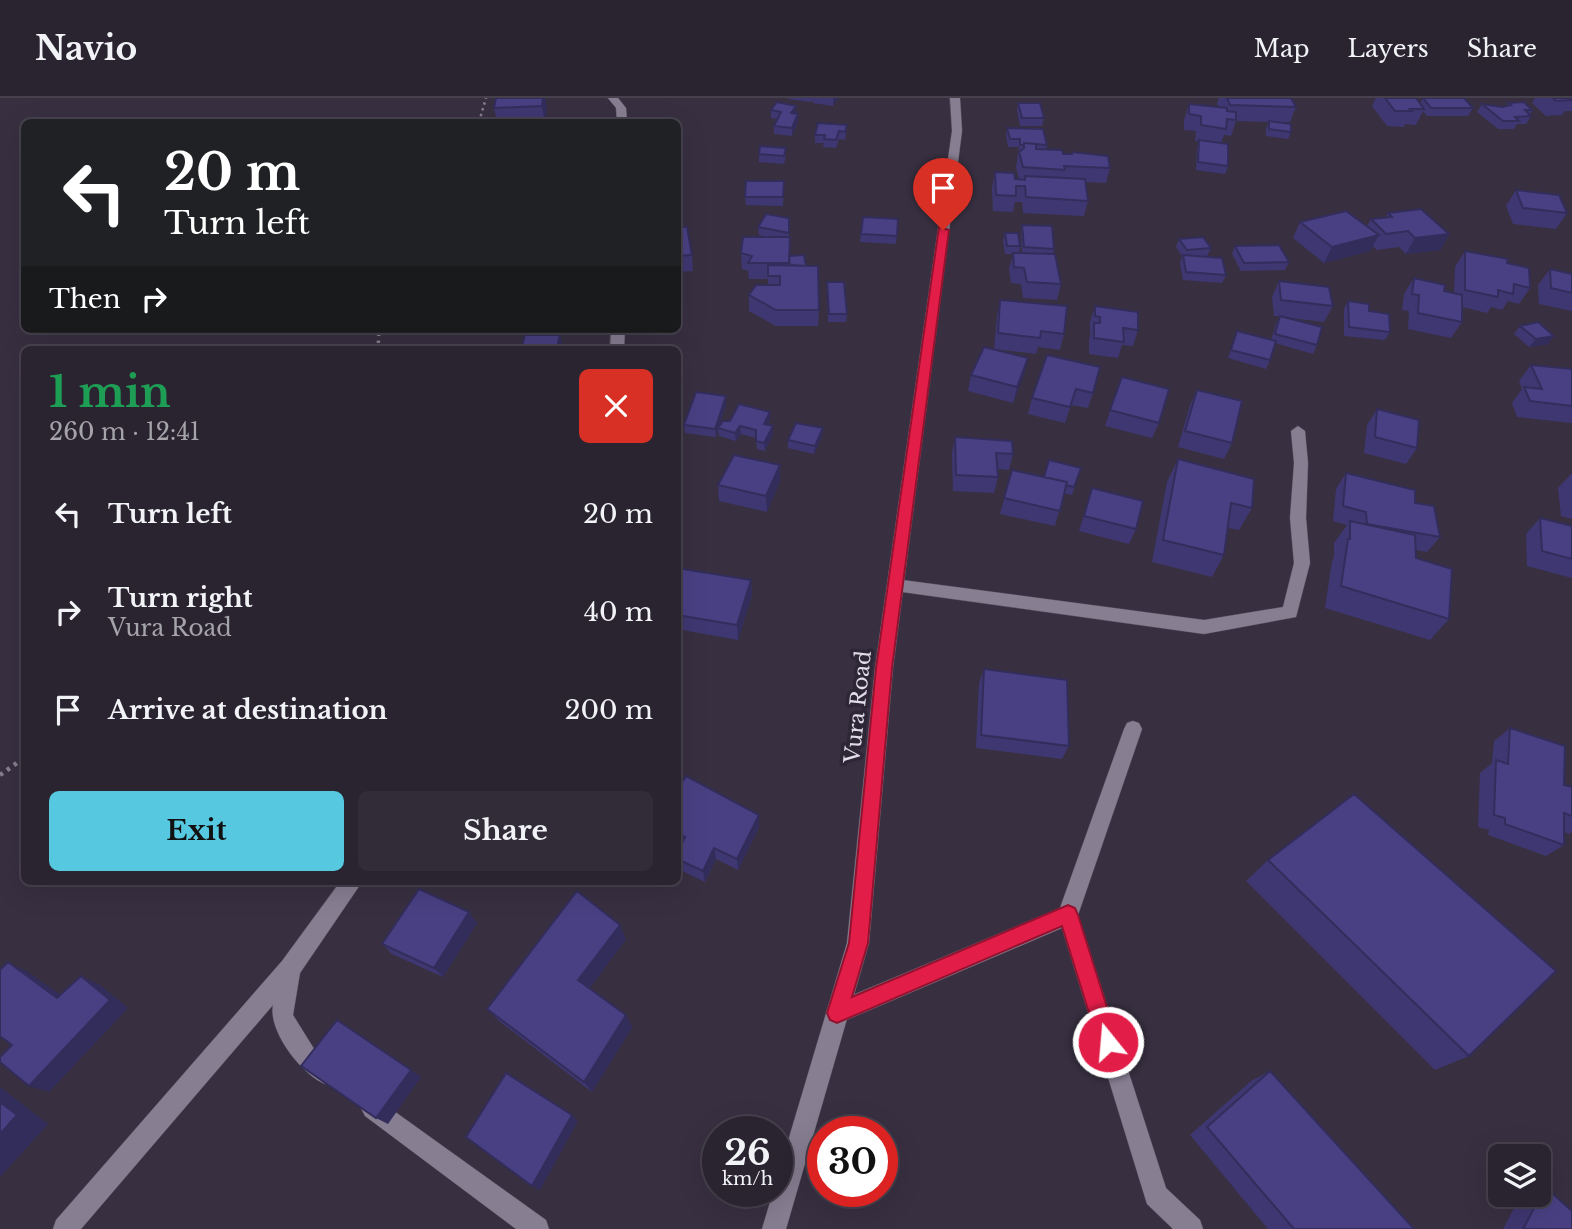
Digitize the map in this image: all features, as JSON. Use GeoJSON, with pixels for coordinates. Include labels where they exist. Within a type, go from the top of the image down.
{"type":"FeatureCollection","features":[{"type":"Feature","properties":{"kind":"street"},"geometry":{"type":"LineString","coordinates":[[613,98],[621,108],[622,119]]}},
{"type":"Feature","properties":{"kind":"street","name":"Vura Road"},"geometry":{"type":"LineString","coordinates":[[774,1229],[858,943],[884,668],[957,131],[955,98]]}},
{"type":"Feature","properties":{"kind":"street"},"geometry":{"type":"LineString","coordinates":[[895,585],[1204,627],[1290,612],[1301,563],[1298,518],[1301,463],[1298,431]]}},
{"type":"Feature","properties":{"kind":"street"},"geometry":{"type":"LineString","coordinates":[[1133,729],[1068,915],[1156,1195],[1191,1229]]}},
{"type":"Feature","properties":{"kind":"street"},"geometry":{"type":"LineString","coordinates":[[65,1229],[290,969],[350,885]]}},
{"type":"Feature","properties":{"kind":"street"},"geometry":{"type":"LineString","coordinates":[[837,1013],[1068,915]]}},
{"type":"Feature","properties":{"kind":"street"},"geometry":{"type":"LineString","coordinates":[[290,969],[282,1017],[308,1060],[537,1229]]}},
{"type":"Feature","properties":{"kind":"path"},"geometry":{"type":"LineString","coordinates":[[480,119],[486,98]]}},
{"type":"Feature","properties":{"kind":"path"},"geometry":{"type":"LineString","coordinates":[[0,775],[21,760]]}},
{"type":"Feature","properties":{"kind":"building"},"geometry":{"type":"Polygon","coordinates":[[[496,98],[543,98],[542,106],[494,108],[496,98]]]}},
{"type":"Feature","properties":{"kind":"building"},"geometry":{"type":"Polygon","coordinates":[[[1227,98],[1291,98],[1296,107],[1230,105],[1227,98]]]}},
{"type":"Feature","properties":{"kind":"building"},"geometry":{"type":"Polygon","coordinates":[[[1385,98],[1416,98],[1424,109],[1395,111],[1385,98]]]}},
{"type":"Feature","properties":{"kind":"building"},"geometry":{"type":"Polygon","coordinates":[[[1423,98],[1464,98],[1473,108],[1431,108],[1423,98]]]}},
{"type":"Feature","properties":{"kind":"building"},"geometry":{"type":"Polygon","coordinates":[[[1553,98],[1570,98],[1572,100],[1556,101],[1553,98]]]}},
{"type":"Feature","properties":{"kind":"building"},"geometry":{"type":"Polygon","coordinates":[[[777,102],[796,106],[791,113],[798,114],[792,128],[774,126],[781,112],[771,110],[777,102]]]}},
{"type":"Feature","properties":{"kind":"building"},"geometry":{"type":"Polygon","coordinates":[[[1524,102],[1532,110],[1525,110],[1531,116],[1515,117],[1519,121],[1503,121],[1482,104],[1502,107],[1511,105],[1508,103],[1524,102]]]}},
{"type":"Feature","properties":{"kind":"building"},"geometry":{"type":"Polygon","coordinates":[[[1018,103],[1040,103],[1044,118],[1022,118],[1018,103]]]}},
{"type":"Feature","properties":{"kind":"building"},"geometry":{"type":"Polygon","coordinates":[[[1189,104],[1227,108],[1227,111],[1236,112],[1236,120],[1227,119],[1226,129],[1201,125],[1201,116],[1189,114],[1189,104]]]}},
{"type":"Feature","properties":{"kind":"building"},"geometry":{"type":"Polygon","coordinates":[[[1269,121],[1291,124],[1291,132],[1269,129],[1269,121]]]}},
{"type":"Feature","properties":{"kind":"building"},"geometry":{"type":"Polygon","coordinates":[[[818,123],[847,125],[845,132],[839,131],[836,140],[824,139],[825,135],[815,135],[818,123]]]}},
{"type":"Feature","properties":{"kind":"building"},"geometry":{"type":"Polygon","coordinates":[[[1007,128],[1043,129],[1047,145],[1020,145],[1020,139],[1010,139],[1007,128]]]}},
{"type":"Feature","properties":{"kind":"building"},"geometry":{"type":"Polygon","coordinates":[[[1199,140],[1228,144],[1228,166],[1198,162],[1199,140]]]}},
{"type":"Feature","properties":{"kind":"building"},"geometry":{"type":"Polygon","coordinates":[[[1024,143],[1036,144],[1036,149],[1062,150],[1063,154],[1072,152],[1108,156],[1110,168],[1064,166],[1065,170],[1023,167],[1019,152],[1024,148],[1024,143]]]}},
{"type":"Feature","properties":{"kind":"building"},"geometry":{"type":"Polygon","coordinates":[[[760,146],[786,148],[784,156],[759,154],[760,146]]]}},
{"type":"Feature","properties":{"kind":"building"},"geometry":{"type":"Polygon","coordinates":[[[995,172],[1014,173],[1015,179],[1025,180],[1025,176],[1085,179],[1088,201],[1026,197],[1025,186],[1016,186],[1016,196],[996,195],[995,172]]]}},
{"type":"Feature","properties":{"kind":"building"},"geometry":{"type":"Polygon","coordinates":[[[746,181],[784,181],[783,197],[745,197],[746,181]]]}},
{"type":"Feature","properties":{"kind":"building"},"geometry":{"type":"Polygon","coordinates":[[[1516,190],[1559,195],[1567,213],[1523,208],[1516,190]]]}},
{"type":"Feature","properties":{"kind":"building"},"geometry":{"type":"Polygon","coordinates":[[[1421,209],[1449,234],[1415,238],[1408,231],[1386,234],[1371,219],[1392,217],[1388,213],[1421,209]]]}},
{"type":"Feature","properties":{"kind":"building"},"geometry":{"type":"Polygon","coordinates":[[[1346,211],[1379,235],[1332,247],[1300,222],[1346,211]]]}},
{"type":"Feature","properties":{"kind":"building"},"geometry":{"type":"Polygon","coordinates":[[[766,214],[789,218],[789,233],[758,227],[766,214]]]}},
{"type":"Feature","properties":{"kind":"building"},"geometry":{"type":"Polygon","coordinates":[[[863,217],[898,219],[897,236],[861,234],[863,217]]]}},
{"type":"Feature","properties":{"kind":"building"},"geometry":{"type":"Polygon","coordinates":[[[1022,225],[1052,226],[1054,249],[1024,247],[1022,225]]]}},
{"type":"Feature","properties":{"kind":"building"},"geometry":{"type":"Polygon","coordinates":[[[681,227],[687,227],[692,255],[681,256],[681,227]]]}},
{"type":"Feature","properties":{"kind":"building"},"geometry":{"type":"Polygon","coordinates":[[[1005,233],[1018,233],[1020,246],[1007,246],[1005,233]]]}},
{"type":"Feature","properties":{"kind":"building"},"geometry":{"type":"Polygon","coordinates":[[[743,237],[790,237],[789,263],[748,263],[752,256],[741,253],[743,237]]]}},
{"type":"Feature","properties":{"kind":"building"},"geometry":{"type":"Polygon","coordinates":[[[1203,237],[1211,248],[1187,250],[1179,239],[1203,237]]]}},
{"type":"Feature","properties":{"kind":"building"},"geometry":{"type":"Polygon","coordinates":[[[1279,245],[1289,262],[1244,263],[1235,246],[1279,245]]]}},
{"type":"Feature","properties":{"kind":"building"},"geometry":{"type":"Polygon","coordinates":[[[1465,251],[1508,259],[1507,263],[1529,268],[1530,288],[1514,284],[1513,294],[1498,290],[1498,297],[1465,290],[1465,251]]]}},
{"type":"Feature","properties":{"kind":"building"},"geometry":{"type":"Polygon","coordinates":[[[1013,253],[1055,254],[1061,284],[1027,282],[1024,268],[1014,267],[1013,253]]]}},
{"type":"Feature","properties":{"kind":"building"},"geometry":{"type":"Polygon","coordinates":[[[804,255],[806,266],[790,265],[789,256],[804,255]]]}},
{"type":"Feature","properties":{"kind":"building"},"geometry":{"type":"Polygon","coordinates":[[[1183,255],[1222,258],[1226,275],[1186,272],[1183,255]]]}},
{"type":"Feature","properties":{"kind":"building"},"geometry":{"type":"Polygon","coordinates":[[[768,265],[818,266],[819,310],[776,310],[749,295],[756,285],[780,285],[780,276],[768,276],[768,265]]]}},
{"type":"Feature","properties":{"kind":"building"},"geometry":{"type":"Polygon","coordinates":[[[1550,269],[1572,274],[1572,293],[1551,288],[1550,269]]]}},
{"type":"Feature","properties":{"kind":"building"},"geometry":{"type":"Polygon","coordinates":[[[1414,278],[1445,285],[1444,291],[1462,295],[1462,322],[1418,313],[1419,295],[1412,294],[1414,278]]]}},
{"type":"Feature","properties":{"kind":"building"},"geometry":{"type":"Polygon","coordinates":[[[1279,281],[1329,287],[1333,306],[1281,300],[1279,281]]]}},
{"type":"Feature","properties":{"kind":"building"},"geometry":{"type":"Polygon","coordinates":[[[827,282],[844,282],[847,314],[829,314],[827,282]]]}},
{"type":"Feature","properties":{"kind":"building"},"geometry":{"type":"Polygon","coordinates":[[[1000,300],[1067,306],[1064,334],[1041,331],[1040,338],[998,333],[1000,300]]]}},
{"type":"Feature","properties":{"kind":"building"},"geometry":{"type":"Polygon","coordinates":[[[1348,301],[1369,304],[1369,311],[1389,314],[1390,332],[1349,327],[1348,301]]]}},
{"type":"Feature","properties":{"kind":"building"},"geometry":{"type":"Polygon","coordinates":[[[1095,306],[1138,312],[1138,330],[1123,328],[1124,342],[1094,338],[1094,323],[1100,323],[1100,317],[1095,316],[1095,306]]]}},
{"type":"Feature","properties":{"kind":"building"},"geometry":{"type":"Polygon","coordinates":[[[1280,316],[1322,327],[1317,345],[1275,334],[1280,316]]]}},
{"type":"Feature","properties":{"kind":"building"},"geometry":{"type":"Polygon","coordinates":[[[1538,322],[1554,336],[1536,339],[1520,326],[1538,322]]]}},
{"type":"Feature","properties":{"kind":"building"},"geometry":{"type":"Polygon","coordinates":[[[1237,331],[1276,341],[1270,360],[1231,350],[1237,331]]]}},
{"type":"Feature","properties":{"kind":"building"},"geometry":{"type":"Polygon","coordinates":[[[525,335],[560,335],[557,346],[522,346],[525,335]]]}},
{"type":"Feature","properties":{"kind":"building"},"geometry":{"type":"Polygon","coordinates":[[[984,347],[1028,358],[1017,387],[971,375],[984,347]]]}},
{"type":"Feature","properties":{"kind":"building"},"geometry":{"type":"Polygon","coordinates":[[[1047,355],[1100,367],[1093,393],[1076,389],[1070,407],[1032,398],[1047,355]]]}},
{"type":"Feature","properties":{"kind":"building"},"geometry":{"type":"Polygon","coordinates":[[[1531,365],[1572,369],[1572,406],[1530,401],[1524,387],[1542,389],[1531,365]]]}},
{"type":"Feature","properties":{"kind":"building"},"geometry":{"type":"Polygon","coordinates":[[[1122,377],[1169,389],[1159,423],[1110,410],[1122,377]]]}},
{"type":"Feature","properties":{"kind":"building"},"geometry":{"type":"Polygon","coordinates":[[[1197,390],[1242,401],[1232,443],[1185,431],[1197,390]]]}},
{"type":"Feature","properties":{"kind":"building"},"geometry":{"type":"Polygon","coordinates":[[[696,392],[726,396],[715,429],[684,425],[696,392]]]}},
{"type":"Feature","properties":{"kind":"building"},"geometry":{"type":"Polygon","coordinates":[[[739,404],[770,412],[764,424],[773,426],[764,443],[756,441],[756,430],[740,426],[735,433],[718,428],[723,421],[730,421],[739,404]]]}},
{"type":"Feature","properties":{"kind":"building"},"geometry":{"type":"Polygon","coordinates":[[[1377,409],[1419,420],[1417,448],[1375,437],[1377,409]]]}},
{"type":"Feature","properties":{"kind":"building"},"geometry":{"type":"Polygon","coordinates":[[[796,423],[823,428],[815,446],[788,440],[796,423]]]}},
{"type":"Feature","properties":{"kind":"building"},"geometry":{"type":"Polygon","coordinates":[[[955,437],[1012,441],[1013,454],[996,453],[998,477],[956,475],[955,437]]]}},
{"type":"Feature","properties":{"kind":"building"},"geometry":{"type":"Polygon","coordinates":[[[734,455],[780,465],[766,496],[718,485],[734,455]]]}},
{"type":"Feature","properties":{"kind":"building"},"geometry":{"type":"Polygon","coordinates":[[[1178,459],[1254,479],[1252,508],[1231,503],[1224,555],[1163,540],[1178,459]]]}},
{"type":"Feature","properties":{"kind":"building"},"geometry":{"type":"Polygon","coordinates":[[[1049,460],[1081,468],[1074,487],[1066,485],[1067,482],[1044,477],[1049,460]]]}},
{"type":"Feature","properties":{"kind":"building"},"geometry":{"type":"Polygon","coordinates":[[[1012,470],[1067,482],[1060,511],[1004,498],[1012,470]]]}},
{"type":"Feature","properties":{"kind":"building"},"geometry":{"type":"Polygon","coordinates":[[[1346,473],[1415,490],[1415,503],[1434,506],[1440,537],[1367,524],[1366,512],[1343,506],[1346,473]]]}},
{"type":"Feature","properties":{"kind":"building"},"geometry":{"type":"Polygon","coordinates":[[[1092,488],[1143,501],[1136,529],[1084,516],[1092,488]]]}},
{"type":"Feature","properties":{"kind":"building"},"geometry":{"type":"Polygon","coordinates":[[[1540,518],[1572,526],[1572,559],[1542,551],[1540,518]]]}},
{"type":"Feature","properties":{"kind":"building"},"geometry":{"type":"Polygon","coordinates":[[[1350,521],[1415,535],[1416,558],[1452,569],[1449,619],[1341,586],[1350,539],[1350,521]]]}},
{"type":"Feature","properties":{"kind":"building"},"geometry":{"type":"Polygon","coordinates":[[[681,569],[751,580],[737,625],[681,616],[681,569]]]}},
{"type":"Feature","properties":{"kind":"building"},"geometry":{"type":"Polygon","coordinates":[[[984,669],[1067,680],[1069,746],[981,735],[984,669]]]}},
{"type":"Feature","properties":{"kind":"building"},"geometry":{"type":"Polygon","coordinates":[[[1510,728],[1565,746],[1564,785],[1572,787],[1572,816],[1564,813],[1564,845],[1505,824],[1505,818],[1494,815],[1496,760],[1508,764],[1510,728]]]}},
{"type":"Feature","properties":{"kind":"building"},"geometry":{"type":"Polygon","coordinates":[[[686,776],[759,815],[737,859],[714,848],[703,871],[681,861],[681,845],[685,837],[681,835],[681,784],[686,776]]]}},
{"type":"Feature","properties":{"kind":"building"},"geometry":{"type":"Polygon","coordinates":[[[1354,794],[1556,971],[1469,1056],[1268,860],[1354,794]]]}},
{"type":"Feature","properties":{"kind":"building"},"geometry":{"type":"Polygon","coordinates":[[[419,889],[469,912],[434,968],[382,944],[419,889]]]}},
{"type":"Feature","properties":{"kind":"building"},"geometry":{"type":"Polygon","coordinates":[[[577,891],[620,925],[578,980],[626,1015],[584,1082],[487,1009],[577,891]]]}},
{"type":"Feature","properties":{"kind":"building"},"geometry":{"type":"Polygon","coordinates":[[[8,962],[57,998],[81,976],[110,1000],[29,1086],[0,1062],[0,1057],[12,1045],[0,1036],[0,970],[8,962]]]}},
{"type":"Feature","properties":{"kind":"building"},"geometry":{"type":"Polygon","coordinates":[[[337,1020],[411,1070],[376,1118],[301,1066],[337,1020]]]}},
{"type":"Feature","properties":{"kind":"building"},"geometry":{"type":"Polygon","coordinates":[[[1270,1071],[1414,1229],[1294,1229],[1207,1127],[1270,1071]]]}},
{"type":"Feature","properties":{"kind":"building"},"geometry":{"type":"Polygon","coordinates":[[[506,1073],[572,1115],[532,1186],[466,1137],[506,1073]]]}},
{"type":"Feature","properties":{"kind":"building"},"geometry":{"type":"Polygon","coordinates":[[[0,1102],[17,1115],[0,1134],[0,1102]]]}},
{"type":"Feature","properties":{"kind":"building"},"geometry":{"type":"Polygon","coordinates":[[[1551,1192],[1572,1211],[1572,1229],[1523,1229],[1535,1207],[1551,1207],[1551,1192]]]}},
{"type":"Feature","properties":{"kind":"route"},"geometry":{"type":"LineString","coordinates":[[943,230],[884,668],[858,943],[837,1013],[1068,915],[1108,1042]]}}]}
